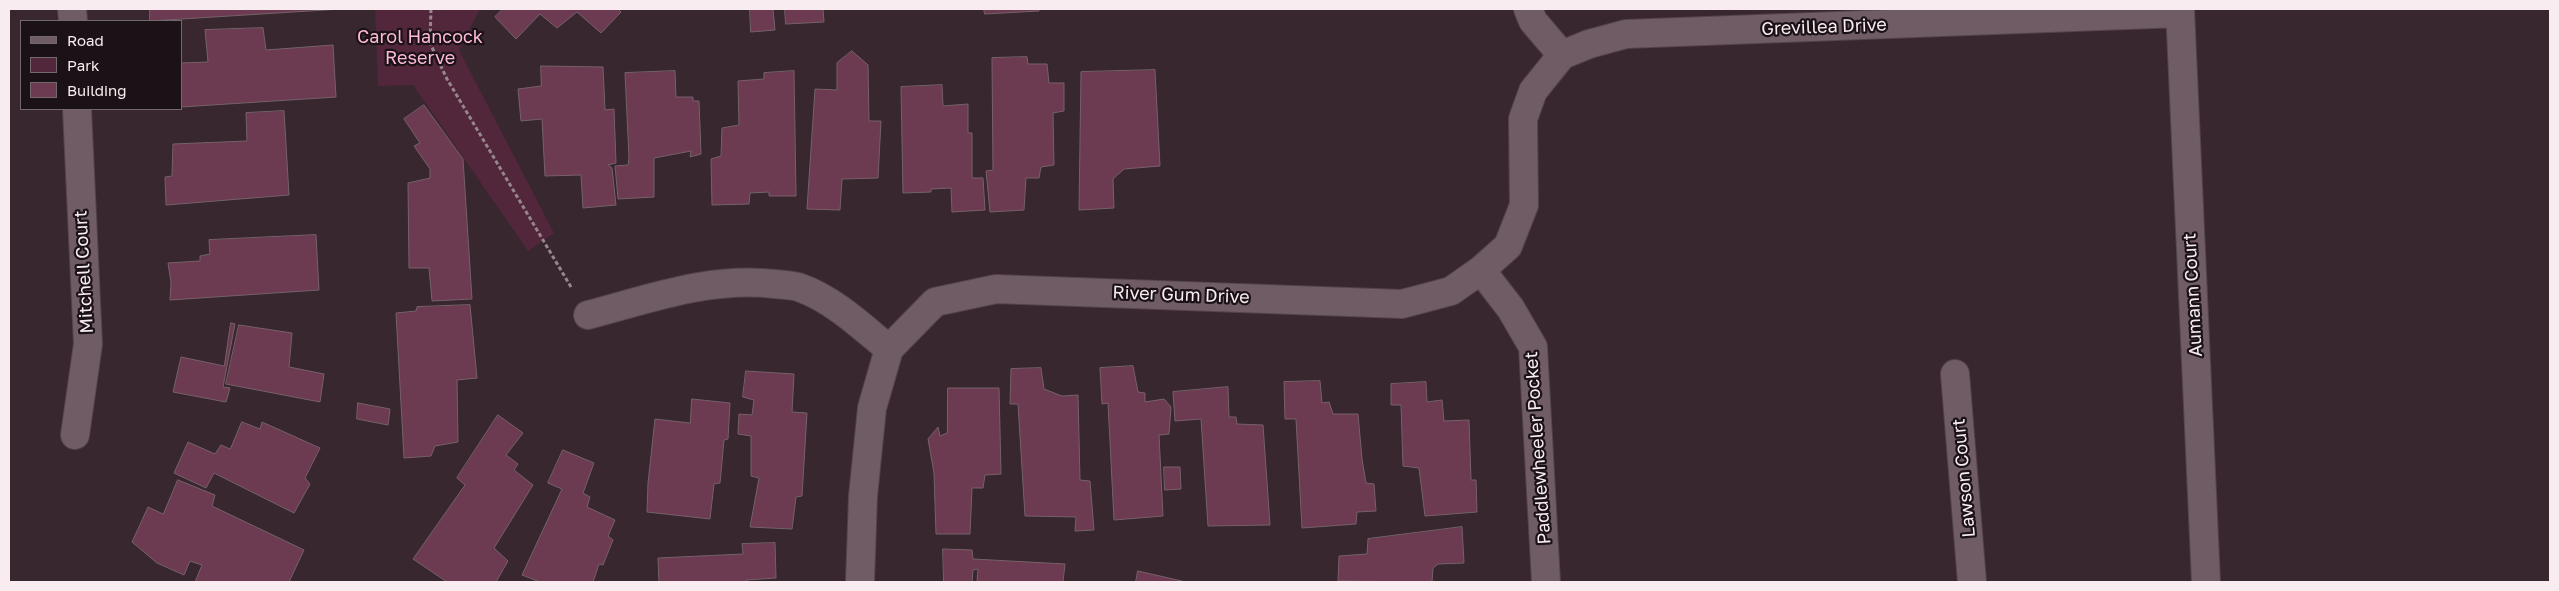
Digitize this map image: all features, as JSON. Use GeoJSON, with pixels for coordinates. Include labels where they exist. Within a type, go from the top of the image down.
{"type":"FeatureCollection","features":[{"type":"Feature","properties":{"kind":"street"},"geometry":{"type":"LineString","coordinates":[[1528,9],[1533,20],[1562,55]]}},
{"type":"Feature","properties":{"kind":"street","name":"Grevillea Drive"},"geometry":{"type":"LineString","coordinates":[[1562,55],[1589,44],[1626,34],[2180,11]]}},
{"type":"Feature","properties":{"kind":"street","name":"Aumann Court"},"geometry":{"type":"LineString","coordinates":[[2180,11],[2206,582]]}},
{"type":"Feature","properties":{"kind":"street","name":"River Gum Drive"},"geometry":{"type":"LineString","coordinates":[[860,582],[863,496],[872,408],[889,349],[935,302],[996,289],[1402,304],[1451,291],[1481,270],[1508,246],[1524,205],[1523,119],[1532,91],[1562,55]]}},
{"type":"Feature","properties":{"kind":"street","name":"Mitchell Court"},"geometry":{"type":"LineString","coordinates":[[75,435],[88,344],[77,110]]}},
{"type":"Feature","properties":{"kind":"street","name":"Paddlewheeler Pocket"},"geometry":{"type":"LineString","coordinates":[[1481,270],[1511,309],[1533,347],[1546,582]]}},
{"type":"Feature","properties":{"kind":"street"},"geometry":{"type":"LineString","coordinates":[[588,314],[666,294],[724,282],[756,282],[800,288],[835,306],[889,349]]}},
{"type":"Feature","properties":{"kind":"street","name":"Lawson Court"},"geometry":{"type":"LineString","coordinates":[[1956,374],[1972,582]]}},
{"type":"Feature","properties":{"kind":"path"},"geometry":{"type":"LineString","coordinates":[[431,9],[430,43],[447,79],[588,314]]}},
{"type":"Feature","properties":{"kind":"green space","name":"Carol Hancock Reserve"},"geometry":{"type":"Polygon","coordinates":[[[375,9],[480,9],[459,50],[554,233],[528,251],[413,85],[378,86],[375,9]]]}},
{"type":"Feature","properties":{"kind":"building"},"geometry":{"type":"Polygon","coordinates":[[[150,9],[341,9],[166,20],[150,20],[150,9]]]}},
{"type":"Feature","properties":{"kind":"building"},"geometry":{"type":"Polygon","coordinates":[[[503,9],[618,9],[621,12],[601,33],[577,12],[557,28],[540,14],[516,39],[495,17],[503,9]]]}},
{"type":"Feature","properties":{"kind":"building"},"geometry":{"type":"Polygon","coordinates":[[[750,9],[773,9],[775,30],[751,32],[750,9]]]}},
{"type":"Feature","properties":{"kind":"building"},"geometry":{"type":"Polygon","coordinates":[[[785,9],[823,9],[824,22],[786,24],[785,9]]]}},
{"type":"Feature","properties":{"kind":"building"},"geometry":{"type":"Polygon","coordinates":[[[984,9],[1039,9],[1039,11],[985,14],[984,9]]]}},
{"type":"Feature","properties":{"kind":"building"},"geometry":{"type":"Polygon","coordinates":[[[263,28],[266,50],[333,45],[336,97],[182,107],[182,63],[208,62],[205,30],[263,28]]]}},
{"type":"Feature","properties":{"kind":"building"},"geometry":{"type":"Polygon","coordinates":[[[852,51],[868,65],[869,121],[881,121],[878,178],[842,179],[840,210],[807,209],[815,89],[837,90],[837,63],[852,51]]]}},
{"type":"Feature","properties":{"kind":"building"},"geometry":{"type":"Polygon","coordinates":[[[1027,57],[1028,64],[1047,64],[1049,83],[1064,83],[1064,111],[1053,113],[1054,165],[1041,167],[1039,178],[1026,178],[1024,210],[990,212],[986,171],[993,170],[992,58],[1027,57]]]}},
{"type":"Feature","properties":{"kind":"building"},"geometry":{"type":"Polygon","coordinates":[[[541,66],[603,67],[605,110],[614,109],[616,163],[608,165],[612,168],[616,205],[583,208],[581,175],[545,176],[542,119],[521,121],[518,89],[541,86],[541,66]]]}},
{"type":"Feature","properties":{"kind":"building"},"geometry":{"type":"Polygon","coordinates":[[[1155,70],[1160,166],[1124,169],[1113,179],[1114,208],[1079,210],[1081,72],[1155,70]]]}},
{"type":"Feature","properties":{"kind":"building"},"geometry":{"type":"Polygon","coordinates":[[[675,71],[676,97],[693,97],[693,101],[699,101],[701,154],[690,157],[691,151],[654,158],[654,197],[618,199],[615,166],[628,165],[629,158],[625,73],[675,71]]]}},
{"type":"Feature","properties":{"kind":"building"},"geometry":{"type":"Polygon","coordinates":[[[794,71],[796,196],[769,196],[769,192],[750,193],[749,204],[712,205],[711,159],[721,156],[722,128],[739,125],[738,81],[764,79],[764,73],[794,71]]]}},
{"type":"Feature","properties":{"kind":"building"},"geometry":{"type":"Polygon","coordinates":[[[942,85],[943,106],[968,104],[968,133],[972,133],[972,178],[983,178],[985,210],[952,212],[951,188],[931,189],[931,192],[903,193],[901,87],[942,85]]]}},
{"type":"Feature","properties":{"kind":"building"},"geometry":{"type":"Polygon","coordinates":[[[424,105],[463,159],[472,299],[432,301],[429,268],[409,268],[408,183],[430,178],[430,169],[414,146],[420,143],[404,119],[424,105]]]}},
{"type":"Feature","properties":{"kind":"building"},"geometry":{"type":"Polygon","coordinates":[[[284,111],[289,195],[166,205],[165,177],[172,176],[173,144],[247,141],[246,113],[284,111]]]}},
{"type":"Feature","properties":{"kind":"building"},"geometry":{"type":"Polygon","coordinates":[[[316,235],[319,290],[170,300],[171,282],[168,263],[200,261],[200,256],[210,254],[209,240],[316,235]]]}},
{"type":"Feature","properties":{"kind":"building"},"geometry":{"type":"Polygon","coordinates":[[[470,305],[477,378],[457,380],[458,442],[435,446],[431,456],[404,458],[396,313],[416,311],[417,307],[470,305]]]}},
{"type":"Feature","properties":{"kind":"building"},"geometry":{"type":"Polygon","coordinates":[[[231,323],[235,324],[223,387],[230,388],[226,402],[173,392],[181,357],[224,366],[231,323]]]}},
{"type":"Feature","properties":{"kind":"building"},"geometry":{"type":"Polygon","coordinates":[[[239,325],[292,333],[289,367],[324,374],[320,402],[226,384],[239,325]]]}},
{"type":"Feature","properties":{"kind":"building"},"geometry":{"type":"Polygon","coordinates":[[[1133,366],[1138,392],[1145,393],[1145,402],[1164,399],[1171,407],[1169,434],[1159,435],[1163,516],[1114,520],[1108,403],[1102,404],[1100,368],[1133,366]]]}},
{"type":"Feature","properties":{"kind":"building"},"geometry":{"type":"Polygon","coordinates":[[[1041,368],[1044,389],[1062,396],[1078,395],[1080,480],[1090,481],[1094,530],[1075,531],[1076,517],[1025,516],[1018,404],[1010,404],[1011,369],[1041,368]]]}},
{"type":"Feature","properties":{"kind":"building"},"geometry":{"type":"Polygon","coordinates":[[[746,371],[794,374],[792,412],[807,413],[802,496],[796,497],[792,529],[750,527],[759,478],[751,476],[751,436],[738,434],[739,414],[752,415],[754,400],[743,397],[746,371]]]}},
{"type":"Feature","properties":{"kind":"building"},"geometry":{"type":"Polygon","coordinates":[[[1320,381],[1322,403],[1329,402],[1333,414],[1358,414],[1366,483],[1374,484],[1376,511],[1357,512],[1356,524],[1302,528],[1296,419],[1285,419],[1284,382],[1320,381]]]}},
{"type":"Feature","properties":{"kind":"building"},"geometry":{"type":"Polygon","coordinates":[[[1426,382],[1427,402],[1442,400],[1444,421],[1469,420],[1471,480],[1476,480],[1477,512],[1425,516],[1419,468],[1403,466],[1401,405],[1391,405],[1391,384],[1426,382]]]}},
{"type":"Feature","properties":{"kind":"building"},"geometry":{"type":"Polygon","coordinates":[[[1228,387],[1229,417],[1236,417],[1237,424],[1263,425],[1270,525],[1208,526],[1201,419],[1175,421],[1173,392],[1228,387]]]}},
{"type":"Feature","properties":{"kind":"building"},"geometry":{"type":"Polygon","coordinates":[[[948,388],[999,388],[1001,474],[985,475],[983,488],[972,488],[970,534],[936,534],[934,473],[928,439],[938,427],[940,436],[947,433],[948,388]]]}},
{"type":"Feature","properties":{"kind":"building"},"geometry":{"type":"Polygon","coordinates":[[[692,399],[730,403],[728,439],[724,440],[720,483],[714,484],[710,519],[647,512],[655,419],[690,423],[692,399]]]}},
{"type":"Feature","properties":{"kind":"building"},"geometry":{"type":"Polygon","coordinates":[[[358,403],[390,409],[388,425],[357,419],[358,403]]]}},
{"type":"Feature","properties":{"kind":"building"},"geometry":{"type":"Polygon","coordinates":[[[498,415],[523,433],[506,455],[518,464],[514,470],[533,485],[494,548],[508,561],[496,582],[447,582],[413,559],[465,485],[457,478],[498,415]]]}},
{"type":"Feature","properties":{"kind":"building"},"geometry":{"type":"Polygon","coordinates":[[[242,422],[260,429],[262,422],[320,448],[305,478],[310,484],[294,513],[214,473],[206,488],[174,473],[188,442],[215,454],[221,445],[230,449],[242,422]]]}},
{"type":"Feature","properties":{"kind":"building"},"geometry":{"type":"Polygon","coordinates":[[[563,450],[594,463],[583,493],[590,497],[587,507],[615,520],[608,536],[613,540],[603,565],[599,564],[593,582],[540,582],[522,575],[562,489],[548,483],[563,450]]]}},
{"type":"Feature","properties":{"kind":"building"},"geometry":{"type":"Polygon","coordinates":[[[1164,467],[1180,467],[1181,489],[1165,490],[1164,467]]]}},
{"type":"Feature","properties":{"kind":"building"},"geometry":{"type":"Polygon","coordinates":[[[178,480],[215,495],[212,506],[304,550],[289,582],[195,582],[202,565],[190,561],[184,575],[157,563],[132,542],[148,507],[163,514],[178,480]]]}},
{"type":"Feature","properties":{"kind":"building"},"geometry":{"type":"Polygon","coordinates":[[[1462,527],[1464,563],[1438,564],[1433,568],[1432,582],[1338,581],[1339,556],[1367,554],[1368,539],[1462,527]]]}},
{"type":"Feature","properties":{"kind":"building"},"geometry":{"type":"Polygon","coordinates":[[[775,543],[776,578],[746,580],[746,582],[659,582],[658,558],[743,554],[742,544],[775,543]]]}},
{"type":"Feature","properties":{"kind":"building"},"geometry":{"type":"Polygon","coordinates":[[[943,549],[972,550],[973,559],[1065,564],[1063,582],[977,582],[978,569],[973,570],[972,582],[944,582],[943,549]]]}},
{"type":"Feature","properties":{"kind":"building"},"geometry":{"type":"Polygon","coordinates":[[[1138,571],[1186,582],[1136,582],[1138,571]]]}}]}
